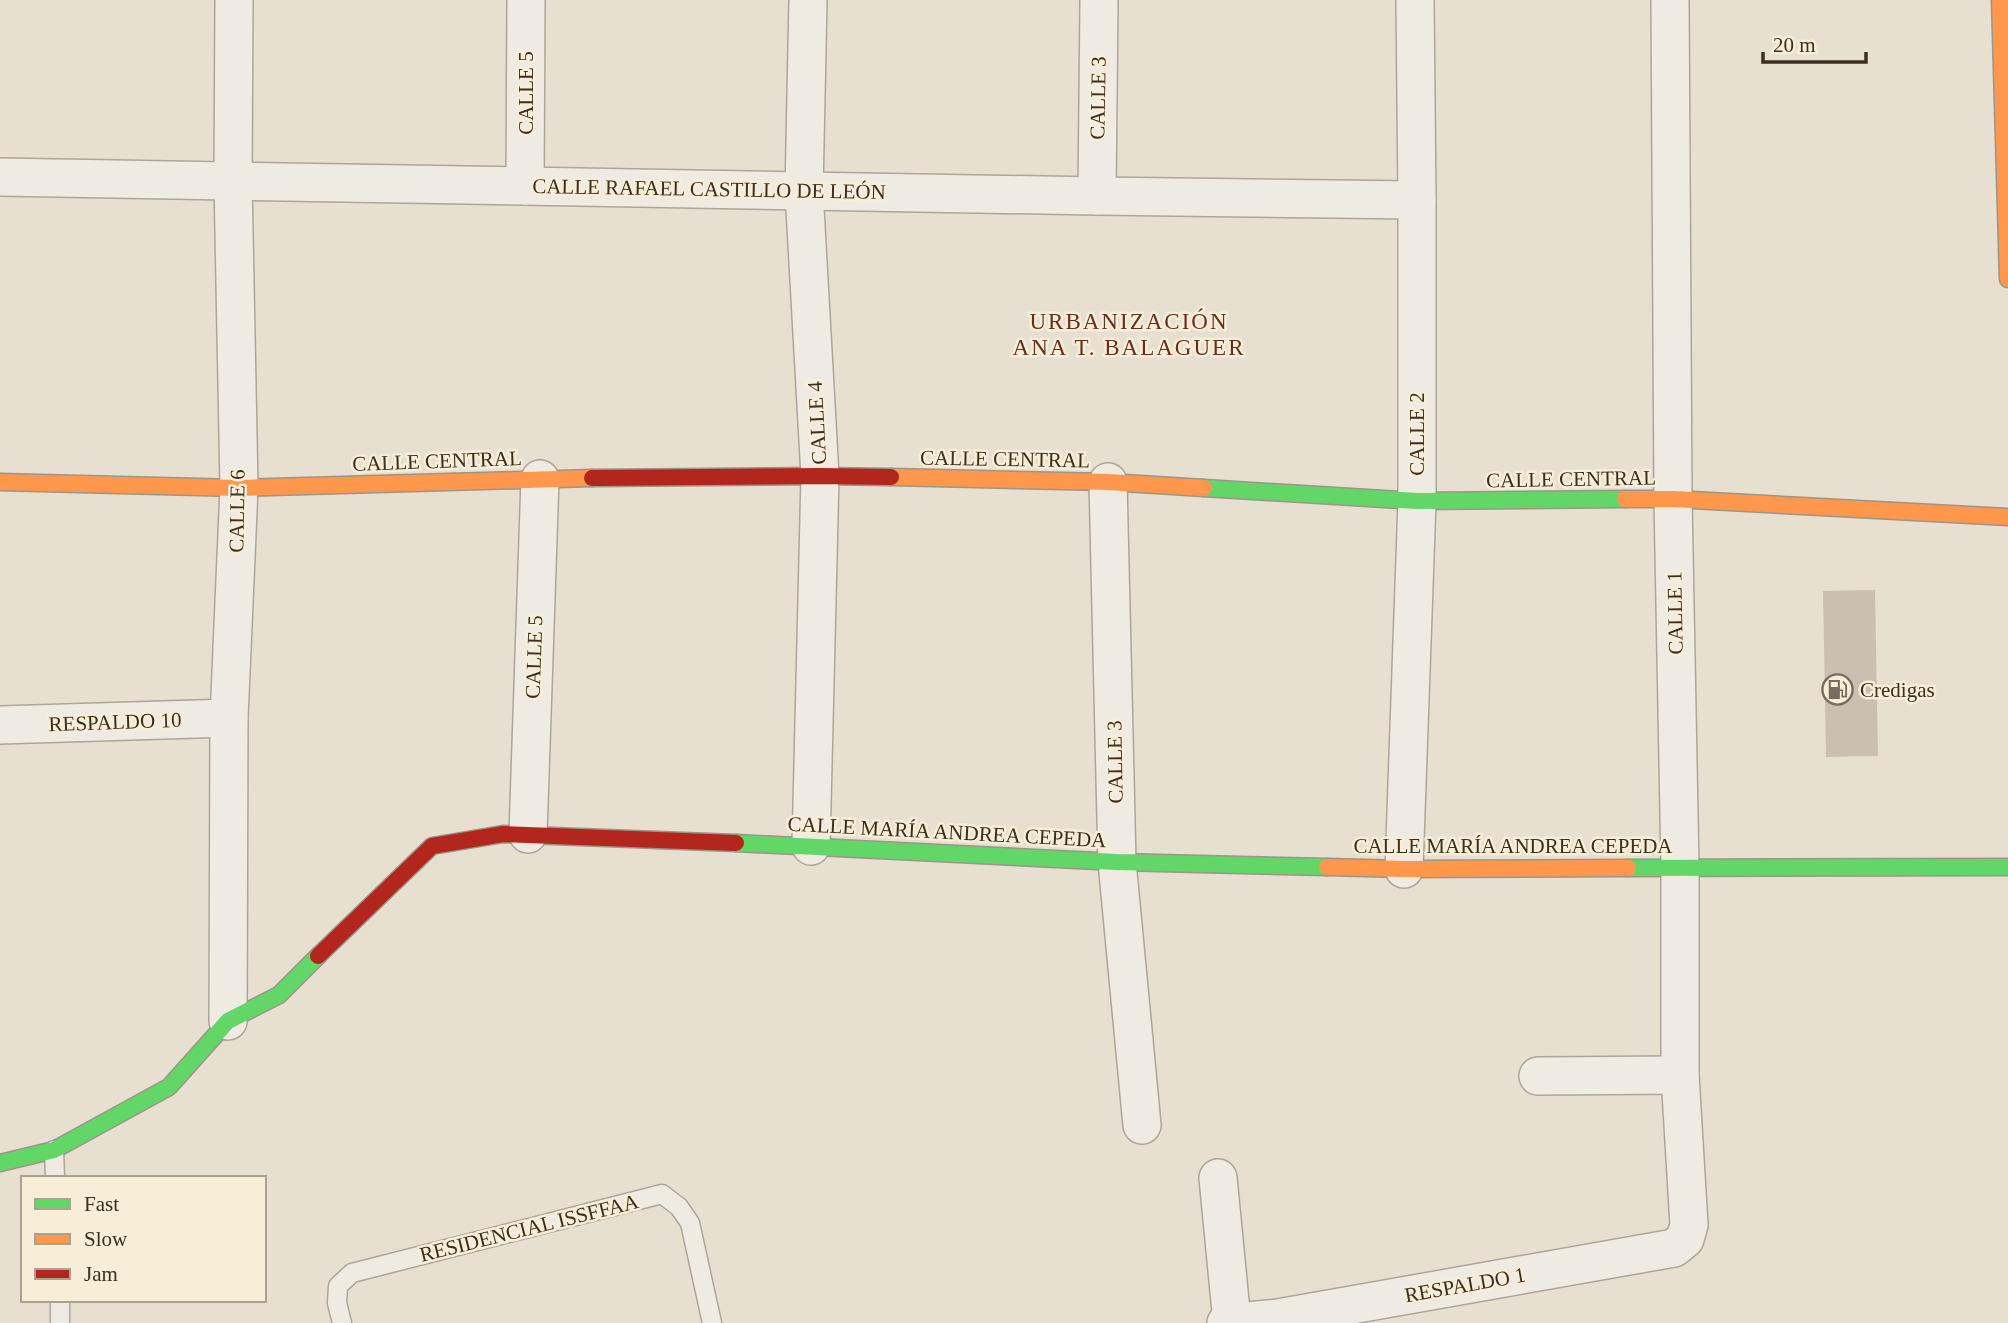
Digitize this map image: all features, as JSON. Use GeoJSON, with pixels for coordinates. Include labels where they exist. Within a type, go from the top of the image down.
{"type":"FeatureCollection","features":[{"type":"Feature","properties":{"kind":"street","name":"CALLE 6"},"geometry":{"type":"LineString","coordinates":[[228,1021],[229,718],[239,488],[233,181],[234,0]]}},
{"type":"Feature","properties":{"kind":"street","name":"CALLE 5"},"geometry":{"type":"LineString","coordinates":[[525,186],[526,0]]}},
{"type":"Feature","properties":{"kind":"street","name":"CALLE 4"},"geometry":{"type":"LineString","coordinates":[[808,0],[804,191],[820,476],[811,846]]}},
{"type":"Feature","properties":{"kind":"street","name":"CALLE 3"},"geometry":{"type":"LineString","coordinates":[[1097,196],[1099,0]]}},
{"type":"Feature","properties":{"kind":"street","name":"CALLE 2"},"geometry":{"type":"LineString","coordinates":[[1404,869],[1417,501],[1415,0]]}},
{"type":"Feature","properties":{"kind":"street","name":"CALLE 1"},"geometry":{"type":"LineString","coordinates":[[1670,0],[1680,1076],[1689,1225]]}},
{"type":"Feature","properties":{"kind":"street"},"geometry":{"type":"LineString","coordinates":[[2000,0],[2008,279]]}},
{"type":"Feature","properties":{"kind":"street","name":"CALLE RAFAEL CASTILLO DE LEÓN"},"geometry":{"type":"LineString","coordinates":[[0,177],[1417,200]]}},
{"type":"Feature","properties":{"kind":"street","name":"CALLE CENTRAL"},"geometry":{"type":"LineString","coordinates":[[0,482],[239,488],[540,479],[820,476],[1108,482],[1417,501],[1673,499],[2008,517]]}},
{"type":"Feature","properties":{"kind":"street","name":"CALLE 5"},"geometry":{"type":"LineString","coordinates":[[528,834],[540,479]]}},
{"type":"Feature","properties":{"kind":"street","name":"CALLE 3"},"geometry":{"type":"LineString","coordinates":[[1108,482],[1117,862],[1143,1125]]}},
{"type":"Feature","properties":{"kind":"street","name":"RESPALDO 10"},"geometry":{"type":"LineString","coordinates":[[0,725],[229,718]]}},
{"type":"Feature","properties":{"kind":"street","name":"CALLE MARÍA ANDREA CEPEDA"},"geometry":{"type":"LineString","coordinates":[[0,1163],[54,1150],[169,1087],[228,1021],[279,995],[432,846],[503,834],[1117,862],[1404,869],[2008,867]]}},
{"type":"Feature","properties":{"kind":"street"},"geometry":{"type":"LineString","coordinates":[[1538,1076],[1680,1076]]}},
{"type":"Feature","properties":{"kind":"street"},"geometry":{"type":"LineString","coordinates":[[1218,1178],[1232,1322]]}},
{"type":"Feature","properties":{"kind":"street","name":"RESPALDO 1"},"geometry":{"type":"LineString","coordinates":[[1226,1323],[1279,1320],[1674,1248],[1685,1239],[1689,1225]]}},
{"type":"Feature","properties":{"kind":"lane"},"geometry":{"type":"LineString","coordinates":[[54,1150],[55,1176]]}},
{"type":"Feature","properties":{"kind":"lane","name":"RESIDENCIAL ISSFFAA"},"geometry":{"type":"LineString","coordinates":[[342,1323],[337,1303],[338,1286],[352,1273],[662,1194],[679,1207],[690,1223],[712,1323]]}},
{"type":"Feature","properties":{"kind":"lane"},"geometry":{"type":"LineString","coordinates":[[60,1302],[60,1323]]}},
{"type":"Feature","properties":{"kind":"building"},"geometry":{"type":"Polygon","coordinates":[[[1875,590],[1878,756],[1826,757],[1823,591],[1875,590]]]}},
{"type":"Feature","properties":{"kind":"traffic: fast"},"geometry":{"type":"LineString","coordinates":[[1204,488],[1417,501],[1625,499]]}},
{"type":"Feature","properties":{"kind":"traffic: fast"},"geometry":{"type":"LineString","coordinates":[[736,843],[1117,862],[1327,867]]}},
{"type":"Feature","properties":{"kind":"traffic: fast"},"geometry":{"type":"LineString","coordinates":[[1628,868],[2008,867]]}},
{"type":"Feature","properties":{"kind":"traffic: fast"},"geometry":{"type":"LineString","coordinates":[[0,1163],[54,1150],[169,1087],[228,1021],[279,995],[318,956]]}},
{"type":"Feature","properties":{"kind":"traffic: slow"},"geometry":{"type":"LineString","coordinates":[[2000,0],[2008,279]]}},
{"type":"Feature","properties":{"kind":"traffic: slow"},"geometry":{"type":"LineString","coordinates":[[891,477],[1108,482],[1204,488]]}},
{"type":"Feature","properties":{"kind":"traffic: slow"},"geometry":{"type":"LineString","coordinates":[[0,482],[239,488],[592,478]]}},
{"type":"Feature","properties":{"kind":"traffic: slow"},"geometry":{"type":"LineString","coordinates":[[1625,499],[1673,499],[2008,517]]}},
{"type":"Feature","properties":{"kind":"traffic: slow"},"geometry":{"type":"LineString","coordinates":[[1327,867],[1628,868]]}},
{"type":"Feature","properties":{"kind":"traffic: jam"},"geometry":{"type":"LineString","coordinates":[[592,478],[891,477]]}},
{"type":"Feature","properties":{"kind":"traffic: jam"},"geometry":{"type":"LineString","coordinates":[[318,956],[432,846],[503,834],[736,843]]}},
{"type":"Feature","properties":{"kind":"place","name":"Credigas"},"geometry":{"type":"Point","coordinates":[1837,690]}},
{"type":"Feature","properties":{"kind":"district","name":"URBANIZACIÓN ANA T. BALAGUER"},"geometry":{"type":"Point","coordinates":[1129,334]}}]}
